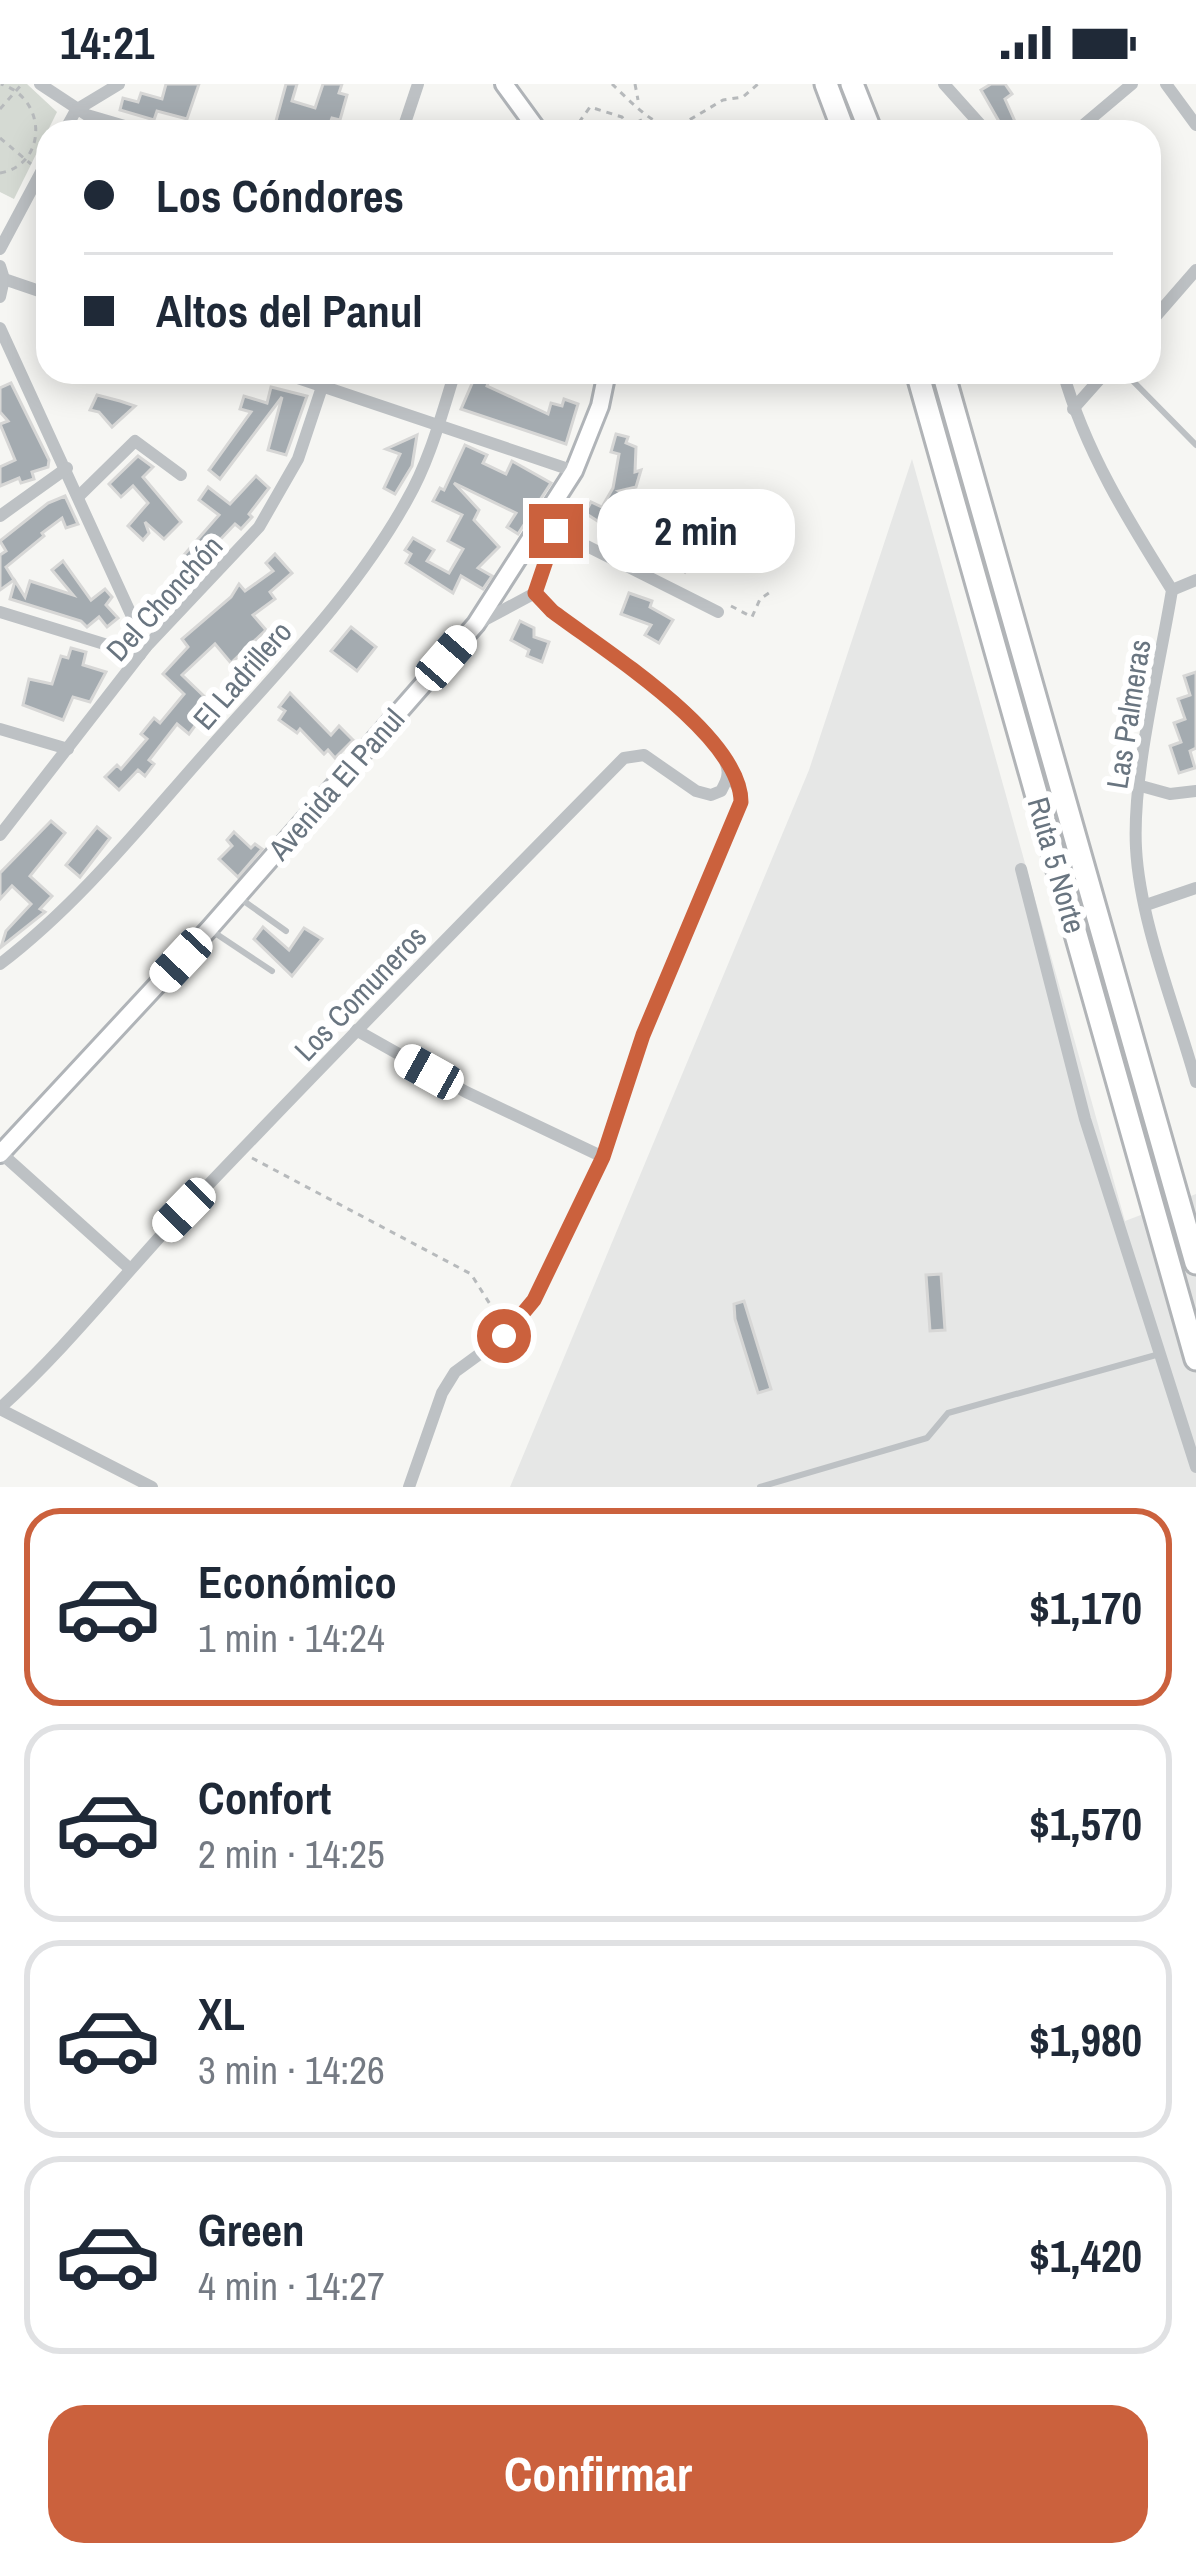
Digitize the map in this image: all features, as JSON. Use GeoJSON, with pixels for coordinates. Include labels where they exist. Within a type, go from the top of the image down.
{"type":"FeatureCollection","features":[{"type":"Feature","properties":{"kind":"highway"},"geometry":{"type":"LineString","coordinates":[[826,84],[840,120]]}},
{"type":"Feature","properties":{"kind":"highway"},"geometry":{"type":"LineString","coordinates":[[852,84],[866,120]]}},
{"type":"Feature","properties":{"kind":"highway","name":"Ruta 5 Norte"},"geometry":{"type":"LineString","coordinates":[[920,384],[1196,1359]]}},
{"type":"Feature","properties":{"kind":"highway","name":"Ruta 5 Norte"},"geometry":{"type":"LineString","coordinates":[[947,384],[1196,1263]]}},
{"type":"Feature","properties":{"kind":"street"},"geometry":{"type":"LineString","coordinates":[[40,84],[76,110],[107,120]]}},
{"type":"Feature","properties":{"kind":"street"},"geometry":{"type":"LineString","coordinates":[[71,120],[76,110],[119,84]]}},
{"type":"Feature","properties":{"kind":"street"},"geometry":{"type":"LineString","coordinates":[[406,120],[418,84]]}},
{"type":"Feature","properties":{"kind":"street"},"geometry":{"type":"LineString","coordinates":[[504,84],[530,120]]}},
{"type":"Feature","properties":{"kind":"street"},"geometry":{"type":"LineString","coordinates":[[944,84],[976,120]]}},
{"type":"Feature","properties":{"kind":"street"},"geometry":{"type":"LineString","coordinates":[[1089,120],[1132,84]]}},
{"type":"Feature","properties":{"kind":"street"},"geometry":{"type":"LineString","coordinates":[[1166,84],[1196,125]]}},
{"type":"Feature","properties":{"kind":"street"},"geometry":{"type":"LineString","coordinates":[[0,249],[36,181]]}},
{"type":"Feature","properties":{"kind":"street"},"geometry":{"type":"LineString","coordinates":[[31,190],[36,192]]}},
{"type":"Feature","properties":{"kind":"street"},"geometry":{"type":"LineString","coordinates":[[0,297],[2,273],[36,289]]}},
{"type":"Feature","properties":{"kind":"street"},"geometry":{"type":"LineString","coordinates":[[1161,311],[1194,277]]}},
{"type":"Feature","properties":{"kind":"street"},"geometry":{"type":"LineString","coordinates":[[0,328],[80,495],[143,651]]}},
{"type":"Feature","properties":{"kind":"street","name":"Del Chonchón"},"geometry":{"type":"LineString","coordinates":[[0,835],[143,651],[259,527],[298,459],[322,384]]}},
{"type":"Feature","properties":{"kind":"street"},"geometry":{"type":"LineString","coordinates":[[336,384],[574,471]]}},
{"type":"Feature","properties":{"kind":"street","name":"El Ladrillero"},"geometry":{"type":"LineString","coordinates":[[0,964],[32,940],[132,836],[305,640],[394,521],[425,464],[451,384]]}},
{"type":"Feature","properties":{"kind":"street","name":"Avenida El Panul"},"geometry":{"type":"LineString","coordinates":[[0,1154],[238,897],[476,624],[574,471],[605,384]]}},
{"type":"Feature","properties":{"kind":"street"},"geometry":{"type":"LineString","coordinates":[[1066,384],[1115,499],[1172,590],[1196,580]]}},
{"type":"Feature","properties":{"kind":"street"},"geometry":{"type":"LineString","coordinates":[[1073,409],[1095,384]]}},
{"type":"Feature","properties":{"kind":"street"},"geometry":{"type":"LineString","coordinates":[[80,495],[136,441],[182,475]]}},
{"type":"Feature","properties":{"kind":"street"},"geometry":{"type":"LineString","coordinates":[[0,516],[67,468]]}},
{"type":"Feature","properties":{"kind":"street"},"geometry":{"type":"LineString","coordinates":[[476,624],[535,593],[556,531],[556,499]]}},
{"type":"Feature","properties":{"kind":"street"},"geometry":{"type":"LineString","coordinates":[[556,531],[718,612]]}},
{"type":"Feature","properties":{"kind":"street","name":"Las Palmeras"},"geometry":{"type":"LineString","coordinates":[[1172,590],[1136,846],[1146,905],[1196,1082]]}},
{"type":"Feature","properties":{"kind":"street"},"geometry":{"type":"LineString","coordinates":[[409,1487],[442,1393],[472,1356],[504,1336],[534,1300],[603,1157],[651,1015],[741,802],[738,786],[692,717],[535,593]]}},
{"type":"Feature","properties":{"kind":"street"},"geometry":{"type":"LineString","coordinates":[[0,612],[143,651]]}},
{"type":"Feature","properties":{"kind":"street"},"geometry":{"type":"LineString","coordinates":[[0,729],[68,749]]}},
{"type":"Feature","properties":{"kind":"street","name":"Los Comuneros"},"geometry":{"type":"LineString","coordinates":[[0,1408],[44,1369],[129,1268],[356,1030],[624,758],[644,755],[711,795],[722,791],[728,772]]}},
{"type":"Feature","properties":{"kind":"street"},"geometry":{"type":"LineString","coordinates":[[1141,786],[1170,794],[1196,790]]}},
{"type":"Feature","properties":{"kind":"street"},"geometry":{"type":"LineString","coordinates":[[1021,869],[1085,1119],[1196,1467]]}},
{"type":"Feature","properties":{"kind":"street"},"geometry":{"type":"LineString","coordinates":[[1146,905],[1196,888]]}},
{"type":"Feature","properties":{"kind":"street"},"geometry":{"type":"LineString","coordinates":[[356,1030],[466,1092],[603,1157]]}},
{"type":"Feature","properties":{"kind":"street"},"geometry":{"type":"LineString","coordinates":[[0,1154],[129,1268]]}},
{"type":"Feature","properties":{"kind":"street"},"geometry":{"type":"LineString","coordinates":[[0,1408],[152,1487]]}},
{"type":"Feature","properties":{"kind":"lane"},"geometry":{"type":"LineString","coordinates":[[1136,384],[1196,445]]}},
{"type":"Feature","properties":{"kind":"lane"},"geometry":{"type":"LineString","coordinates":[[238,897],[286,931]]}},
{"type":"Feature","properties":{"kind":"lane"},"geometry":{"type":"LineString","coordinates":[[209,929],[272,971]]}},
{"type":"Feature","properties":{"kind":"lane"},"geometry":{"type":"LineString","coordinates":[[760,1487],[927,1438],[948,1413],[1160,1354]]}},
{"type":"Feature","properties":{"kind":"path"},"geometry":{"type":"LineString","coordinates":[[1,84],[20,87],[36,120]]}},
{"type":"Feature","properties":{"kind":"path"},"geometry":{"type":"LineString","coordinates":[[612,84],[639,104]]}},
{"type":"Feature","properties":{"kind":"path"},"geometry":{"type":"LineString","coordinates":[[634,84],[650,120]]}},
{"type":"Feature","properties":{"kind":"path"},"geometry":{"type":"LineString","coordinates":[[689,120],[723,100],[743,97],[758,84]]}},
{"type":"Feature","properties":{"kind":"path"},"geometry":{"type":"LineString","coordinates":[[0,109],[20,87]]}},
{"type":"Feature","properties":{"kind":"path"},"geometry":{"type":"LineString","coordinates":[[581,120],[590,107],[624,120]]}},
{"type":"Feature","properties":{"kind":"path"},"geometry":{"type":"LineString","coordinates":[[640,120],[646,117]]}},
{"type":"Feature","properties":{"kind":"path"},"geometry":{"type":"LineString","coordinates":[[0,173],[11,171],[23,160],[36,127]]}},
{"type":"Feature","properties":{"kind":"path"},"geometry":{"type":"LineString","coordinates":[[0,138],[23,160],[36,163]]}},
{"type":"Feature","properties":{"kind":"path"},"geometry":{"type":"LineString","coordinates":[[718,612],[730,606],[752,617],[760,599],[772,591]]}},
{"type":"Feature","properties":{"kind":"path"},"geometry":{"type":"LineString","coordinates":[[240,1151],[471,1274],[492,1303],[504,1336]]}},
{"type":"Feature","properties":{"kind":"shaded area"},"geometry":{"type":"Polygon","coordinates":[[[0,84],[27,84],[57,112],[53,120],[36,120],[36,154],[14,199],[0,192],[0,84]]]}},
{"type":"Feature","properties":{"kind":"shaded area"},"geometry":{"type":"Polygon","coordinates":[[[912,459],[1125,1221],[1196,1194],[1196,1487],[510,1487],[809,770],[912,459]]]}},
{"type":"Feature","properties":{"kind":"building"},"geometry":{"type":"Polygon","coordinates":[[[166,84],[199,84],[187,119],[157,111],[154,120],[120,110],[123,98],[138,102],[141,93],[162,99],[166,84]]]}},
{"type":"Feature","properties":{"kind":"building"},"geometry":{"type":"Polygon","coordinates":[[[286,84],[297,84],[292,101],[315,108],[323,84],[342,84],[339,93],[347,95],[340,120],[276,120],[286,84]]]}},
{"type":"Feature","properties":{"kind":"building"},"geometry":{"type":"Polygon","coordinates":[[[1005,84],[1012,94],[1005,99],[1014,120],[998,120],[981,90],[1005,84]]]}},
{"type":"Feature","properties":{"kind":"building"},"geometry":{"type":"Polygon","coordinates":[[[11,383],[49,460],[48,467],[32,472],[34,479],[21,483],[19,478],[0,486],[0,467],[15,460],[0,424],[8,421],[0,412],[0,388],[11,383]]]}},
{"type":"Feature","properties":{"kind":"building"},"geometry":{"type":"Polygon","coordinates":[[[472,384],[488,384],[548,414],[551,403],[562,406],[564,399],[578,404],[566,444],[461,409],[472,384]]]}},
{"type":"Feature","properties":{"kind":"building"},"geometry":{"type":"Polygon","coordinates":[[[271,387],[307,396],[286,455],[268,450],[282,397],[220,479],[209,470],[251,412],[240,409],[244,396],[267,403],[271,387]]]}},
{"type":"Feature","properties":{"kind":"building"},"geometry":{"type":"Polygon","coordinates":[[[97,395],[135,406],[112,427],[99,412],[90,410],[97,395]]]}},
{"type":"Feature","properties":{"kind":"building"},"geometry":{"type":"Polygon","coordinates":[[[616,434],[628,437],[626,443],[636,447],[635,472],[641,470],[636,487],[619,491],[661,513],[656,522],[691,543],[689,549],[699,555],[685,572],[664,554],[624,538],[585,513],[591,502],[602,507],[613,488],[619,454],[611,452],[616,434]]]}},
{"type":"Feature","properties":{"kind":"building"},"geometry":{"type":"Polygon","coordinates":[[[417,435],[412,466],[395,494],[384,488],[400,454],[386,449],[417,435]]]}},
{"type":"Feature","properties":{"kind":"building"},"geometry":{"type":"Polygon","coordinates":[[[465,445],[487,455],[483,463],[506,474],[512,461],[551,483],[518,534],[507,527],[516,513],[454,483],[479,510],[474,520],[499,547],[478,568],[492,576],[483,589],[461,576],[453,593],[406,563],[411,554],[405,550],[413,538],[434,550],[427,561],[449,573],[463,549],[448,541],[462,515],[433,501],[440,488],[444,490],[465,445]]]}},
{"type":"Feature","properties":{"kind":"building"},"geometry":{"type":"Polygon","coordinates":[[[138,456],[153,467],[143,477],[181,522],[164,539],[145,522],[149,533],[143,540],[128,526],[148,503],[133,486],[121,497],[109,484],[138,456]]]}},
{"type":"Feature","properties":{"kind":"building"},"geometry":{"type":"Polygon","coordinates":[[[256,476],[269,488],[249,514],[252,517],[241,529],[235,524],[195,566],[183,556],[219,515],[199,500],[208,487],[230,504],[256,476]]]}},
{"type":"Feature","properties":{"kind":"building"},"geometry":{"type":"Polygon","coordinates":[[[65,496],[78,524],[66,528],[62,518],[42,533],[6,567],[14,580],[0,590],[0,555],[6,551],[0,541],[48,503],[65,496]]]}},
{"type":"Feature","properties":{"kind":"building"},"geometry":{"type":"Polygon","coordinates":[[[275,554],[292,573],[270,592],[275,599],[253,615],[266,630],[231,663],[215,644],[182,675],[210,702],[208,708],[189,734],[177,724],[149,760],[154,764],[145,776],[138,770],[119,790],[105,777],[117,765],[121,769],[147,739],[141,734],[154,718],[160,723],[184,694],[163,674],[188,647],[182,639],[231,597],[239,584],[245,591],[273,571],[266,563],[275,554]]]}},
{"type":"Feature","properties":{"kind":"building"},"geometry":{"type":"Polygon","coordinates":[[[63,561],[91,600],[105,589],[112,597],[106,605],[118,618],[107,627],[99,617],[87,627],[10,599],[15,581],[25,597],[30,581],[73,595],[52,570],[63,561]]]}},
{"type":"Feature","properties":{"kind":"building"},"geometry":{"type":"Polygon","coordinates":[[[629,593],[652,601],[650,607],[673,620],[659,643],[645,635],[651,625],[621,614],[629,593]]]}},
{"type":"Feature","properties":{"kind":"building"},"geometry":{"type":"Polygon","coordinates":[[[520,621],[534,628],[534,637],[549,642],[542,662],[527,656],[529,650],[511,640],[520,621]]]}},
{"type":"Feature","properties":{"kind":"building"},"geometry":{"type":"Polygon","coordinates":[[[351,627],[376,647],[357,671],[331,651],[351,627]]]}},
{"type":"Feature","properties":{"kind":"building"},"geometry":{"type":"Polygon","coordinates":[[[71,648],[86,652],[83,665],[106,672],[90,702],[73,697],[63,720],[23,705],[29,679],[52,684],[61,656],[68,658],[71,648]]]}},
{"type":"Feature","properties":{"kind":"building"},"geometry":{"type":"Polygon","coordinates":[[[1196,672],[1196,748],[1190,751],[1195,768],[1179,773],[1170,746],[1181,742],[1174,723],[1185,719],[1178,699],[1190,695],[1184,676],[1196,672]]]}},
{"type":"Feature","properties":{"kind":"building"},"geometry":{"type":"Polygon","coordinates":[[[290,693],[331,735],[339,726],[353,740],[335,758],[328,750],[324,754],[300,729],[297,733],[279,720],[285,711],[279,707],[290,693]]]}},
{"type":"Feature","properties":{"kind":"building"},"geometry":{"type":"Polygon","coordinates":[[[51,821],[65,833],[30,876],[52,896],[40,909],[45,912],[1,947],[6,931],[31,904],[12,886],[0,899],[0,873],[51,821]]]}},
{"type":"Feature","properties":{"kind":"building"},"geometry":{"type":"Polygon","coordinates":[[[97,827],[110,838],[80,877],[66,865],[97,827]]]}},
{"type":"Feature","properties":{"kind":"building"},"geometry":{"type":"Polygon","coordinates":[[[234,832],[251,848],[255,844],[262,849],[238,877],[219,859],[232,846],[227,840],[234,832]]]}},
{"type":"Feature","properties":{"kind":"building"},"geometry":{"type":"Polygon","coordinates":[[[263,927],[289,950],[304,928],[322,939],[292,976],[254,939],[263,927]]]}},
{"type":"Feature","properties":{"kind":"building"},"geometry":{"type":"Polygon","coordinates":[[[941,1274],[945,1330],[930,1331],[926,1275],[941,1274]]]}},
{"type":"Feature","properties":{"kind":"building"},"geometry":{"type":"Polygon","coordinates":[[[744,1301],[771,1389],[758,1393],[735,1319],[734,1304],[744,1301]]]}},
{"type":"Feature","properties":{"kind":"route"},"geometry":{"type":"LineString","coordinates":[[504,1336],[534,1300],[603,1157],[643,1035],[741,802],[725,761],[692,717],[535,593],[556,531]]}}]}
